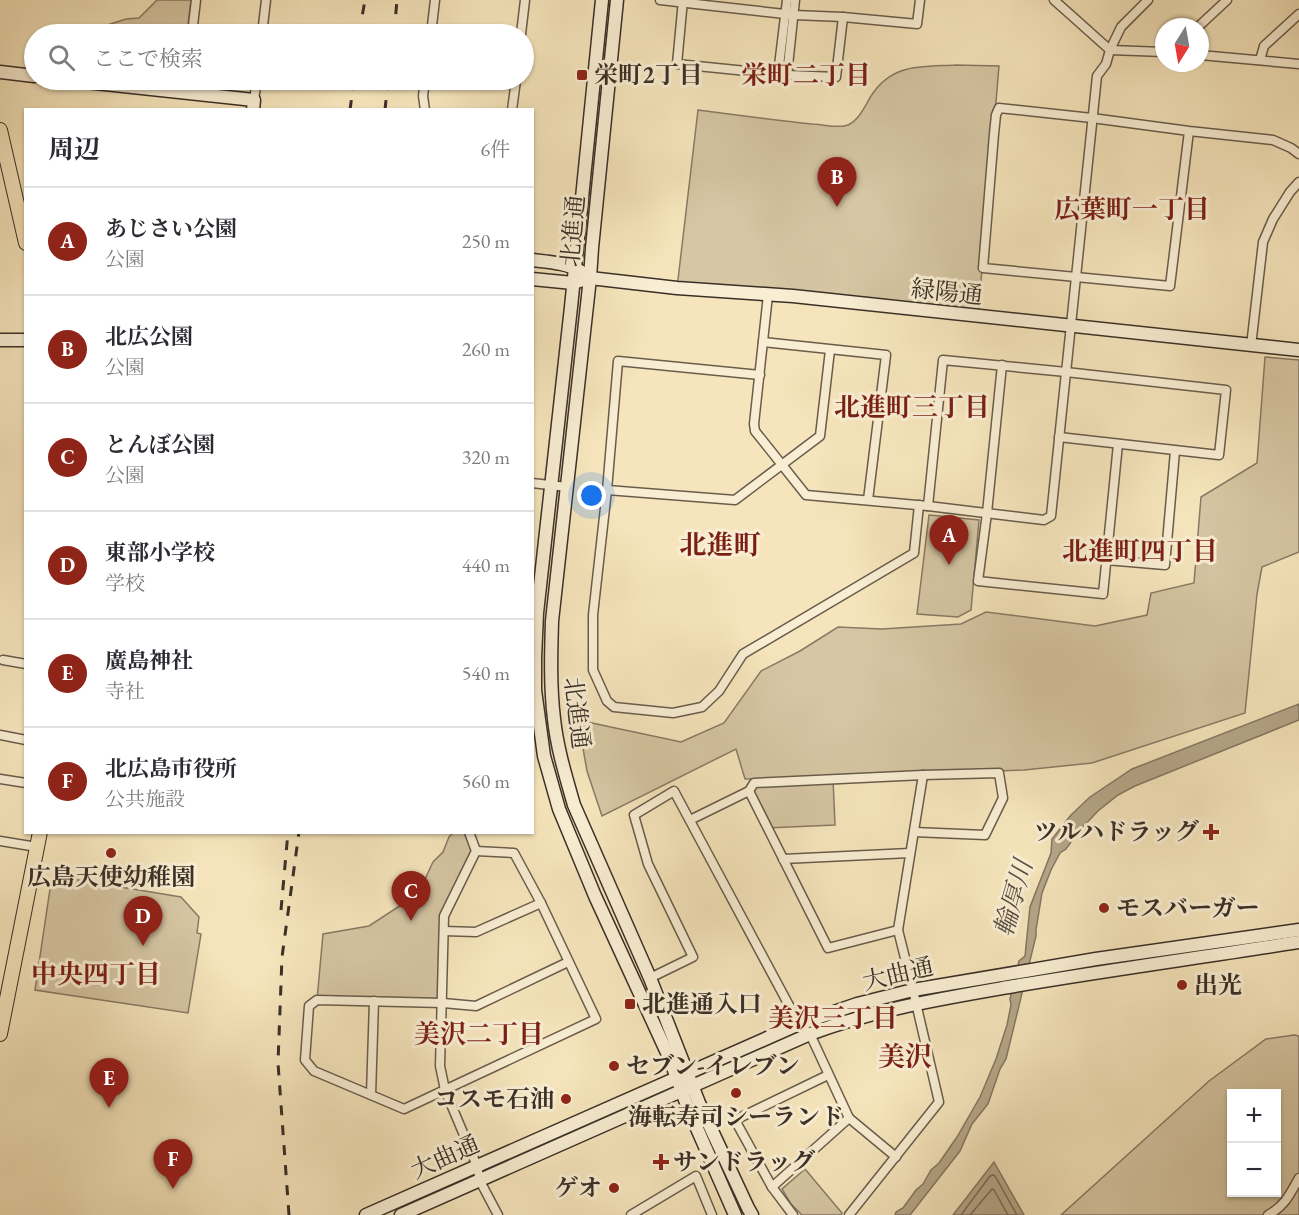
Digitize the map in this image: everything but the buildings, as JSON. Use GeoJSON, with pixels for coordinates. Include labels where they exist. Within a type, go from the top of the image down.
{"type":"FeatureCollection","features":[{"type":"Feature","properties":{"kind":"main road"},"geometry":{"type":"LineString","coordinates":[[0,130],[23,219]]}},
{"type":"Feature","properties":{"kind":"main road"},"geometry":{"type":"LineString","coordinates":[[0,1034],[39,834]]}},
{"type":"Feature","properties":{"kind":"street"},"geometry":{"type":"LineString","coordinates":[[193,24],[195,0]]}},
{"type":"Feature","properties":{"kind":"street"},"geometry":{"type":"LineString","coordinates":[[263,24],[266,0]]}},
{"type":"Feature","properties":{"kind":"street"},"geometry":{"type":"LineString","coordinates":[[432,24],[435,0]]}},
{"type":"Feature","properties":{"kind":"street"},"geometry":{"type":"LineString","coordinates":[[522,24],[525,0]]}},
{"type":"Feature","properties":{"kind":"street","name":"北進通"},"geometry":{"type":"LineString","coordinates":[[602,0],[537,613],[535,690],[544,756],[559,809],[595,896],[669,1057],[681,1075]]}},
{"type":"Feature","properties":{"kind":"street","name":"北進通"},"geometry":{"type":"LineString","coordinates":[[618,0],[552,621],[550,662],[555,726],[566,780],[574,805],[650,978],[680,1053],[681,1075]]}},
{"type":"Feature","properties":{"kind":"street"},"geometry":{"type":"LineString","coordinates":[[660,0],[790,14],[917,24],[920,0]]}},
{"type":"Feature","properties":{"kind":"street"},"geometry":{"type":"LineString","coordinates":[[787,0],[790,14]]}},
{"type":"Feature","properties":{"kind":"street"},"geometry":{"type":"LineString","coordinates":[[783,75],[790,14],[795,0]]}},
{"type":"Feature","properties":{"kind":"street"},"geometry":{"type":"LineString","coordinates":[[1054,0],[1110,50],[1155,52]]}},
{"type":"Feature","properties":{"kind":"street"},"geometry":{"type":"LineString","coordinates":[[768,295],[755,431],[806,495],[1044,520],[1051,516],[1097,76],[1106,64],[1121,27],[1148,0]]}},
{"type":"Feature","properties":{"kind":"street"},"geometry":{"type":"LineString","coordinates":[[1208,18],[1227,0]]}},
{"type":"Feature","properties":{"kind":"street"},"geometry":{"type":"LineString","coordinates":[[683,1],[677,64],[783,75],[836,77],[843,17]]}},
{"type":"Feature","properties":{"kind":"street"},"geometry":{"type":"LineString","coordinates":[[1260,60],[1264,46],[1299,14]]}},
{"type":"Feature","properties":{"kind":"street"},"geometry":{"type":"LineString","coordinates":[[1209,56],[1299,64]]}},
{"type":"Feature","properties":{"kind":"street"},"geometry":{"type":"LineString","coordinates":[[0,72],[24,75]]}},
{"type":"Feature","properties":{"kind":"street"},"geometry":{"type":"LineString","coordinates":[[159,90],[254,105],[256,90]]}},
{"type":"Feature","properties":{"kind":"street"},"geometry":{"type":"LineString","coordinates":[[424,90],[425,108]]}},
{"type":"Feature","properties":{"kind":"street"},"geometry":{"type":"LineString","coordinates":[[513,108],[515,90]]}},
{"type":"Feature","properties":{"kind":"street"},"geometry":{"type":"LineString","coordinates":[[1189,131],[1170,286],[983,268],[994,134],[999,108],[1273,140],[1299,154]]}},
{"type":"Feature","properties":{"kind":"street"},"geometry":{"type":"LineString","coordinates":[[1251,346],[1263,242],[1273,219],[1299,182]]}},
{"type":"Feature","properties":{"kind":"street","name":"緑陽通"},"geometry":{"type":"LineString","coordinates":[[534,260],[575,268],[590,278]]}},
{"type":"Feature","properties":{"kind":"street","name":"緑陽通"},"geometry":{"type":"LineString","coordinates":[[534,279],[573,283],[590,278],[1299,350]]}},
{"type":"Feature","properties":{"kind":"street"},"geometry":{"type":"LineString","coordinates":[[0,340],[24,340]]}},
{"type":"Feature","properties":{"kind":"street"},"geometry":{"type":"LineString","coordinates":[[763,342],[886,355],[868,500]]}},
{"type":"Feature","properties":{"kind":"street"},"geometry":{"type":"LineString","coordinates":[[606,490],[735,500],[820,436],[830,350]]}},
{"type":"Feature","properties":{"kind":"street"},"geometry":{"type":"LineString","coordinates":[[760,375],[618,361],[593,615],[593,670],[607,701],[614,707],[674,712],[702,707],[719,691],[743,654],[914,553],[923,506],[943,360],[1226,390],[1219,455],[1059,437]]}},
{"type":"Feature","properties":{"kind":"street"},"geometry":{"type":"LineString","coordinates":[[1002,365],[978,581],[1103,594],[1118,444]]}},
{"type":"Feature","properties":{"kind":"street"},"geometry":{"type":"LineString","coordinates":[[1106,560],[1165,565],[1175,451]]}},
{"type":"Feature","properties":{"kind":"street"},"geometry":{"type":"LineString","coordinates":[[534,483],[567,487]]}},
{"type":"Feature","properties":{"kind":"street"},"geometry":{"type":"LineString","coordinates":[[3,660],[24,664]]}},
{"type":"Feature","properties":{"kind":"street"},"geometry":{"type":"LineString","coordinates":[[0,735],[24,740]]}},
{"type":"Feature","properties":{"kind":"street"},"geometry":{"type":"LineString","coordinates":[[690,820],[749,791],[754,783],[999,773],[1003,798],[985,835],[914,832]]}},
{"type":"Feature","properties":{"kind":"street"},"geometry":{"type":"LineString","coordinates":[[849,1215],[939,1102],[898,930],[923,775]]}},
{"type":"Feature","properties":{"kind":"street"},"geometry":{"type":"LineString","coordinates":[[0,779],[24,783]]}},
{"type":"Feature","properties":{"kind":"street"},"geometry":{"type":"LineString","coordinates":[[650,978],[693,957],[648,864],[634,815],[674,791],[799,1024],[810,1034],[849,1118],[896,1157]]}},
{"type":"Feature","properties":{"kind":"street"},"geometry":{"type":"LineString","coordinates":[[749,791],[828,948],[898,930]]}},
{"type":"Feature","properties":{"kind":"street"},"geometry":{"type":"LineString","coordinates":[[470,834],[476,851],[444,916],[440,1066],[445,1090],[477,1166],[480,1181],[498,1215]]}},
{"type":"Feature","properties":{"kind":"street"},"geometry":{"type":"LineString","coordinates":[[0,841],[36,847]]}},
{"type":"Feature","properties":{"kind":"street"},"geometry":{"type":"LineString","coordinates":[[476,851],[514,853],[597,1019],[404,1110],[314,1071],[305,1060],[309,1006],[317,1000],[476,1006],[568,962]]}},
{"type":"Feature","properties":{"kind":"street"},"geometry":{"type":"LineString","coordinates":[[783,859],[910,853]]}},
{"type":"Feature","properties":{"kind":"street"},"geometry":{"type":"LineString","coordinates":[[444,931],[476,932],[541,903]]}},
{"type":"Feature","properties":{"kind":"street","name":"大曲通"},"geometry":{"type":"LineString","coordinates":[[401,1215],[810,1034],[862,1016],[916,1003],[985,991],[1096,959],[1299,930]]}},
{"type":"Feature","properties":{"kind":"street","name":"大曲通"},"geometry":{"type":"LineString","coordinates":[[366,1215],[799,1024],[858,1004],[914,990],[985,977],[1049,974],[1299,942]]}},
{"type":"Feature","properties":{"kind":"street"},"geometry":{"type":"LineString","coordinates":[[371,1095],[374,1001]]}},
{"type":"Feature","properties":{"kind":"street"},"geometry":{"type":"LineString","coordinates":[[681,1075],[752,1215]]}},
{"type":"Feature","properties":{"kind":"street"},"geometry":{"type":"LineString","coordinates":[[793,1215],[772,1187],[735,1120],[828,1075]]}},
{"type":"Feature","properties":{"kind":"street"},"geometry":{"type":"LineString","coordinates":[[687,1088],[735,1215]]}},
{"type":"Feature","properties":{"kind":"street"},"geometry":{"type":"LineString","coordinates":[[772,1187],[849,1118]]}},
{"type":"Feature","properties":{"kind":"street"},"geometry":{"type":"LineString","coordinates":[[631,1215],[696,1176],[712,1215]]}},
{"type":"Feature","properties":{"kind":"street"},"geometry":{"type":"LineString","coordinates":[[1268,1215],[1288,1200],[1299,1178]]}},
{"type":"Feature","properties":{"kind":"shaded area"},"geometry":{"type":"Polygon","coordinates":[[[157,0],[191,0],[188,24],[110,24],[139,18],[157,0]]]}},
{"type":"Feature","properties":{"kind":"shaded area"},"geometry":{"type":"Polygon","coordinates":[[[999,66],[978,317],[677,288],[698,110],[844,126],[852,123],[859,116],[879,85],[898,72],[919,67],[999,66]]]}},
{"type":"Feature","properties":{"kind":"shaded area"},"geometry":{"type":"Polygon","coordinates":[[[1265,357],[1299,360],[1299,552],[1262,567],[1257,594],[1245,713],[1092,763],[1024,770],[745,779],[736,749],[602,816],[587,771],[578,720],[681,742],[724,723],[761,671],[800,651],[838,627],[882,629],[961,624],[986,612],[1095,626],[1147,615],[1151,593],[1194,583],[1201,497],[1257,463],[1265,357]]]}},
{"type":"Feature","properties":{"kind":"shaded area"},"geometry":{"type":"Polygon","coordinates":[[[929,515],[979,520],[971,610],[958,617],[917,614],[929,515]]]}},
{"type":"Feature","properties":{"kind":"shaded area"},"geometry":{"type":"Polygon","coordinates":[[[833,779],[835,825],[767,828],[749,791],[754,783],[833,779]]]}},
{"type":"Feature","properties":{"kind":"shaded area"},"geometry":{"type":"Polygon","coordinates":[[[452,834],[466,834],[476,851],[444,916],[443,1003],[317,1000],[323,934],[369,926],[418,894],[433,862],[443,852],[452,834]]]}},
{"type":"Feature","properties":{"kind":"shaded area"},"geometry":{"type":"Polygon","coordinates":[[[66,878],[181,897],[199,917],[197,933],[201,934],[188,1013],[35,990],[50,889],[66,878]]]}},
{"type":"Feature","properties":{"kind":"shaded area"},"geometry":{"type":"Polygon","coordinates":[[[1299,1036],[1299,1215],[1061,1215],[1209,1081],[1266,1039],[1299,1036]]]}},
{"type":"Feature","properties":{"kind":"shaded area"},"geometry":{"type":"Polygon","coordinates":[[[805,1169],[842,1213],[841,1215],[802,1215],[791,1204],[782,1189],[805,1169]]]}},
{"type":"Feature","properties":{"kind":"water"},"geometry":{"type":"Polygon","coordinates":[[[1299,704],[1299,720],[1135,786],[1118,795],[1098,811],[1060,853],[1042,893],[1036,936],[1006,1059],[1000,1069],[988,1104],[972,1124],[960,1151],[910,1215],[895,1215],[923,1184],[957,1137],[980,1097],[996,1059],[1007,1025],[1010,999],[1019,961],[1025,956],[1030,907],[1051,853],[1052,839],[1071,815],[1090,797],[1132,769],[1299,704]]]}},
{"type":"Feature","properties":{"kind":"water"},"geometry":{"type":"Polygon","coordinates":[[[994,1162],[1024,1215],[953,1215],[994,1162]]]}},
{"type":"Feature","properties":{"kind":"railway"},"geometry":{"type":"LineString","coordinates":[[361,24],[365,0]]}},
{"type":"Feature","properties":{"kind":"railway"},"geometry":{"type":"LineString","coordinates":[[395,24],[397,0]]}},
{"type":"Feature","properties":{"kind":"railway"},"geometry":{"type":"LineString","coordinates":[[350,108],[353,90]]}},
{"type":"Feature","properties":{"kind":"railway"},"geometry":{"type":"LineString","coordinates":[[385,108],[387,90]]}},
{"type":"Feature","properties":{"kind":"railway"},"geometry":{"type":"LineString","coordinates":[[281,910],[288,834]]}},
{"type":"Feature","properties":{"kind":"railway"},"geometry":{"type":"LineString","coordinates":[[289,1215],[278,1063],[282,957],[299,834]]}},
{"type":"Feature","properties":{"kind":"place","name":"栄町2丁目"},"geometry":{"type":"Point","coordinates":[582,75]}},
{"type":"Feature","properties":{"kind":"place","name":"北広公園"},"geometry":{"type":"Point","coordinates":[837,207]}},
{"type":"Feature","properties":{"kind":"place","name":"あじさい公園"},"geometry":{"type":"Point","coordinates":[949,565]}},
{"type":"Feature","properties":{"kind":"place","name":"ツルハドラッグ"},"geometry":{"type":"Point","coordinates":[1211,832]}},
{"type":"Feature","properties":{"kind":"place","name":"広島天使幼稚園"},"geometry":{"type":"Point","coordinates":[111,853]}},
{"type":"Feature","properties":{"kind":"place","name":"モスバーガー"},"geometry":{"type":"Point","coordinates":[1104,908]}},
{"type":"Feature","properties":{"kind":"place","name":"とんぼ公園"},"geometry":{"type":"Point","coordinates":[411,921]}},
{"type":"Feature","properties":{"kind":"place","name":"東部小学校"},"geometry":{"type":"Point","coordinates":[143,946]}},
{"type":"Feature","properties":{"kind":"place","name":"出光"},"geometry":{"type":"Point","coordinates":[1182,985]}},
{"type":"Feature","properties":{"kind":"place","name":"北進通入口"},"geometry":{"type":"Point","coordinates":[630,1004]}},
{"type":"Feature","properties":{"kind":"place","name":"セブン-イレブン"},"geometry":{"type":"Point","coordinates":[614,1066]}},
{"type":"Feature","properties":{"kind":"place","name":"海転寿司シーランド"},"geometry":{"type":"Point","coordinates":[736,1093]}},
{"type":"Feature","properties":{"kind":"place","name":"コスモ石油"},"geometry":{"type":"Point","coordinates":[566,1099]}},
{"type":"Feature","properties":{"kind":"place","name":"廣島神社"},"geometry":{"type":"Point","coordinates":[109,1108]}},
{"type":"Feature","properties":{"kind":"place","name":"サンドラッグ"},"geometry":{"type":"Point","coordinates":[661,1162]}},
{"type":"Feature","properties":{"kind":"place","name":"ゲオ"},"geometry":{"type":"Point","coordinates":[614,1188]}},
{"type":"Feature","properties":{"kind":"place","name":"北広島市役所"},"geometry":{"type":"Point","coordinates":[173,1189]}},
{"type":"Feature","properties":{"kind":"district","name":"栄町二丁目"},"geometry":{"type":"Point","coordinates":[806,75]}},
{"type":"Feature","properties":{"kind":"district","name":"広葉町一丁目"},"geometry":{"type":"Point","coordinates":[1132,209]}},
{"type":"Feature","properties":{"kind":"district","name":"北進町三丁目"},"geometry":{"type":"Point","coordinates":[912,407]}},
{"type":"Feature","properties":{"kind":"district","name":"北進町"},"geometry":{"type":"Point","coordinates":[720,545]}},
{"type":"Feature","properties":{"kind":"district","name":"北進町四丁目"},"geometry":{"type":"Point","coordinates":[1140,551]}},
{"type":"Feature","properties":{"kind":"district","name":"中央四丁目"},"geometry":{"type":"Point","coordinates":[96,974]}},
{"type":"Feature","properties":{"kind":"district","name":"美沢三丁目"},"geometry":{"type":"Point","coordinates":[833,1018]}},
{"type":"Feature","properties":{"kind":"district","name":"美沢二丁目"},"geometry":{"type":"Point","coordinates":[479,1034]}},
{"type":"Feature","properties":{"kind":"district","name":"美沢"},"geometry":{"type":"Point","coordinates":[905,1057]}},
{"type":"Feature","properties":{"kind":"water label","name":"輪厚川"},"geometry":{"type":"Point","coordinates":[1013,898]}}]}
